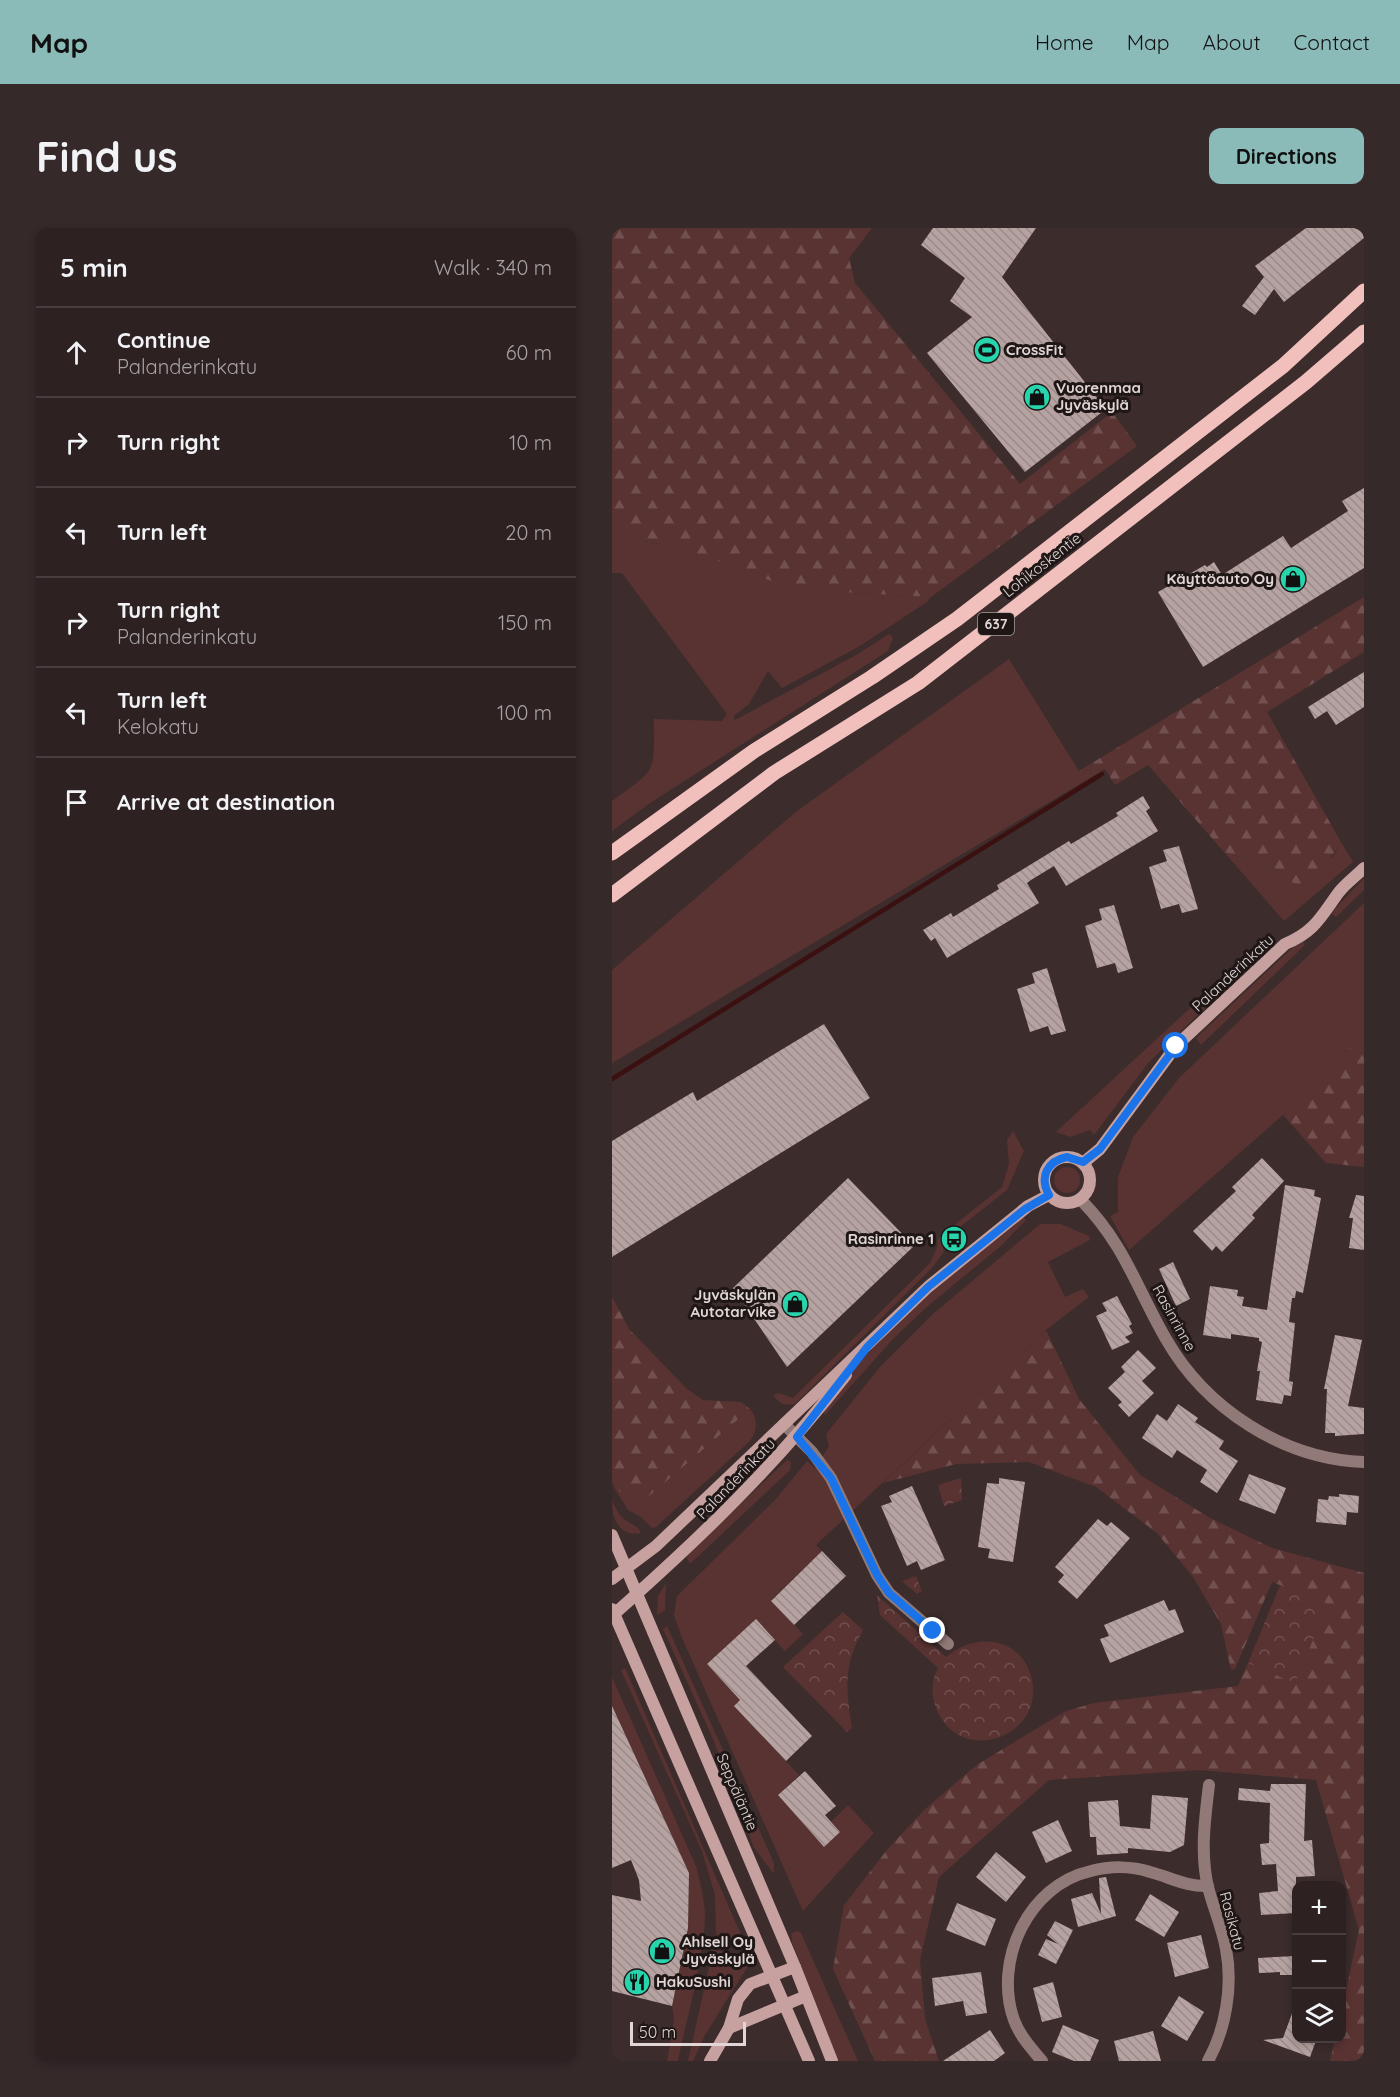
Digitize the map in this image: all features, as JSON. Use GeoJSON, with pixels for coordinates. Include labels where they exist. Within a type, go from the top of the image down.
{"type":"FeatureCollection","features":[{"type":"Feature","properties":{"kind":"main road","name":"Lohikoskentie"},"geometry":{"type":"LineString","coordinates":[[612,853],[754,751],[872,677],[957,619],[1283,366],[1364,291]]}},
{"type":"Feature","properties":{"kind":"main road","name":"Lohikoskentie"},"geometry":{"type":"LineString","coordinates":[[612,895],[774,773],[918,683],[1224,446],[1364,332]]}},
{"type":"Feature","properties":{"kind":"street","name":"Palanderinkatu"},"geometry":{"type":"LineString","coordinates":[[1083,1162],[1100,1149],[1176,1046],[1285,944],[1315,925],[1329,910],[1340,891],[1364,868]]}},
{"type":"Feature","properties":{"kind":"street"},"geometry":{"type":"LineString","coordinates":[[1067,1157],[1083,1162],[1091,1181],[1090,1189],[1081,1200],[1060,1203],[1049,1195],[1044,1182],[1044,1174],[1052,1162],[1067,1157]]}},
{"type":"Feature","properties":{"kind":"street","name":"Palanderinkatu"},"geometry":{"type":"LineString","coordinates":[[612,1580],[656,1546],[928,1287],[1025,1209],[1049,1195]]}},
{"type":"Feature","properties":{"kind":"street","name":"Rasinrinne"},"geometry":{"type":"LineString","coordinates":[[1081,1200],[1101,1220],[1121,1248],[1166,1340],[1184,1366],[1218,1403],[1249,1425],[1290,1445],[1335,1459],[1364,1462]]}},
{"type":"Feature","properties":{"kind":"street","name":"Palanderinkatu"},"geometry":{"type":"LineString","coordinates":[[613,1613],[637,1594],[740,1498],[797,1437],[868,1346]]}},
{"type":"Feature","properties":{"kind":"street"},"geometry":{"type":"LineString","coordinates":[[784,1424],[831,1478],[877,1575],[889,1593],[948,1644]]}},
{"type":"Feature","properties":{"kind":"street","name":"Seppäläntie"},"geometry":{"type":"LineString","coordinates":[[612,1535],[795,1967],[832,2061]]}},
{"type":"Feature","properties":{"kind":"street"},"geometry":{"type":"LineString","coordinates":[[613,1613],[809,2061]]}},
{"type":"Feature","properties":{"kind":"street","name":"Rasikatu"},"geometry":{"type":"LineString","coordinates":[[1208,2061],[1224,2019],[1230,1983],[1227,1950],[1208,1886],[1203,1828],[1209,1785]]}},
{"type":"Feature","properties":{"kind":"street"},"geometry":{"type":"LineString","coordinates":[[1042,2061],[1025,2042],[1014,2020],[1008,1998],[1007,1972],[1016,1939],[1037,1903],[1061,1884],[1090,1871],[1123,1867],[1150,1872],[1181,1883],[1208,1886]]}},
{"type":"Feature","properties":{"kind":"street"},"geometry":{"type":"LineString","coordinates":[[710,2061],[729,2028],[738,1999],[750,1984],[770,1974],[795,1967]]}},
{"type":"Feature","properties":{"kind":"street"},"geometry":{"type":"LineString","coordinates":[[729,2028],[806,1996]]}},
{"type":"Feature","properties":{"kind":"green space"},"geometry":{"type":"Polygon","coordinates":[[[612,228],[872,228],[849,258],[855,283],[1020,484],[1112,412],[1137,446],[931,597],[855,593],[777,583],[683,548],[644,541],[612,527],[612,228]]]}},
{"type":"Feature","properties":{"kind":"green space"},"geometry":{"type":"Polygon","coordinates":[[[612,527],[644,541],[683,548],[855,593],[931,597],[927,602],[860,646],[782,688],[768,671],[749,704],[734,716],[735,720],[856,655],[889,634],[893,638],[888,651],[650,803],[612,831],[612,801],[638,782],[650,769],[653,761],[654,719],[722,721],[727,714],[622,573],[612,573],[612,527]]]}},
{"type":"Feature","properties":{"kind":"green space"},"geometry":{"type":"Polygon","coordinates":[[[1364,597],[1364,652],[1267,712],[1341,842],[1323,866],[1299,885],[1284,879],[1275,868],[1224,852],[1148,765],[1115,785],[1105,769],[1079,771],[1364,597]]]}},
{"type":"Feature","properties":{"kind":"green space"},"geometry":{"type":"Polygon","coordinates":[[[1009,659],[1079,771],[1105,769],[612,1063],[612,970],[797,811],[1009,659]]]}},
{"type":"Feature","properties":{"kind":"green space"},"geometry":{"type":"Polygon","coordinates":[[[1341,842],[1353,862],[1284,921],[1224,852],[1275,868],[1284,879],[1333,857],[1341,842]]]}},
{"type":"Feature","properties":{"kind":"green space"},"geometry":{"type":"Polygon","coordinates":[[[1364,878],[1364,890],[1336,917],[1332,914],[1335,909],[1364,878]]]}},
{"type":"Feature","properties":{"kind":"green space"},"geometry":{"type":"Polygon","coordinates":[[[1364,903],[1364,1033],[1283,1115],[1129,1250],[1110,1216],[1118,1212],[1118,1177],[1133,1137],[1179,1078],[1364,903]]]}},
{"type":"Feature","properties":{"kind":"green space"},"geometry":{"type":"Polygon","coordinates":[[[1267,937],[1270,939],[1269,946],[1149,1062],[1094,1135],[1090,1130],[1070,1137],[1056,1132],[1267,937]]]}},
{"type":"Feature","properties":{"kind":"green space"},"geometry":{"type":"Polygon","coordinates":[[[1303,942],[1305,945],[1201,1045],[1196,1038],[1291,949],[1303,942]]]}},
{"type":"Feature","properties":{"kind":"green space"},"geometry":{"type":"Polygon","coordinates":[[[1364,1033],[1364,1167],[1326,1163],[1283,1115],[1364,1033]]]}},
{"type":"Feature","properties":{"kind":"green space"},"geometry":{"type":"Polygon","coordinates":[[[1013,1131],[1024,1151],[1007,1190],[946,1238],[942,1245],[944,1252],[931,1269],[795,1404],[782,1404],[773,1395],[779,1393],[793,1398],[930,1263],[937,1248],[938,1238],[1002,1187],[1009,1164],[1007,1140],[1013,1131]]]}},
{"type":"Feature","properties":{"kind":"green space"},"geometry":{"type":"Polygon","coordinates":[[[1067,1167],[1076,1171],[1080,1180],[1076,1189],[1067,1193],[1058,1189],[1054,1180],[1058,1171],[1067,1167]]]}},
{"type":"Feature","properties":{"kind":"green space"},"geometry":{"type":"Polygon","coordinates":[[[1023,1217],[1026,1220],[1001,1246],[929,1305],[893,1339],[825,1415],[823,1412],[843,1383],[889,1331],[941,1284],[1023,1217]]]}},
{"type":"Feature","properties":{"kind":"green space"},"geometry":{"type":"Polygon","coordinates":[[[1040,1224],[1061,1224],[1089,1236],[1090,1240],[1048,1262],[1065,1297],[1083,1289],[1089,1297],[1046,1330],[816,1545],[822,1551],[771,1600],[803,1634],[785,1651],[756,1620],[707,1664],[740,1700],[734,1706],[799,1775],[778,1795],[823,1846],[839,1833],[831,1822],[848,1805],[874,1833],[803,1911],[682,1638],[674,1615],[677,1596],[776,1499],[807,1461],[815,1468],[829,1446],[826,1434],[880,1367],[933,1314],[1040,1224]]]}},
{"type":"Feature","properties":{"kind":"green space"},"geometry":{"type":"Polygon","coordinates":[[[612,1297],[629,1329],[687,1389],[703,1400],[741,1402],[750,1409],[641,1503],[615,1489],[612,1482],[612,1297]]]}},
{"type":"Feature","properties":{"kind":"green space"},"geometry":{"type":"Polygon","coordinates":[[[1046,1330],[1079,1399],[1140,1475],[1210,1518],[1272,1548],[1364,1573],[1364,2061],[1330,2061],[1334,2043],[1346,2043],[1346,1990],[1359,1930],[1316,1780],[1199,1770],[1049,1780],[939,1877],[920,1960],[925,2019],[939,2061],[875,2061],[833,1969],[844,1905],[887,1850],[924,1810],[978,1764],[1066,1711],[1094,1703],[1238,1686],[1248,1663],[1295,1683],[1327,1604],[1272,1582],[1235,1669],[1231,1670],[1221,1624],[1193,1577],[1157,1533],[1096,1487],[1029,1462],[956,1464],[883,1483],[1046,1330]]]}},
{"type":"Feature","properties":{"kind":"green space"},"geometry":{"type":"Polygon","coordinates":[[[750,1409],[755,1417],[756,1425],[750,1441],[656,1527],[652,1528],[641,1517],[628,1510],[615,1489],[641,1503],[750,1409]]]}},
{"type":"Feature","properties":{"kind":"green space"},"geometry":{"type":"Polygon","coordinates":[[[787,1460],[791,1462],[790,1470],[690,1564],[686,1556],[787,1460]]]}},
{"type":"Feature","properties":{"kind":"green space"},"geometry":{"type":"Polygon","coordinates":[[[961,1478],[962,1500],[944,1506],[938,1485],[961,1478]]]}},
{"type":"Feature","properties":{"kind":"green space"},"geometry":{"type":"Polygon","coordinates":[[[612,1501],[622,1517],[637,1527],[641,1533],[627,1532],[618,1525],[613,1514],[612,1501]]]}},
{"type":"Feature","properties":{"kind":"green space"},"geometry":{"type":"Polygon","coordinates":[[[916,1576],[922,1591],[917,1594],[902,1581],[916,1576]]]}},
{"type":"Feature","properties":{"kind":"green space"},"geometry":{"type":"Polygon","coordinates":[[[666,1583],[665,1610],[657,1615],[658,1596],[666,1583]]]}},
{"type":"Feature","properties":{"kind":"green space"},"geometry":{"type":"Polygon","coordinates":[[[1280,1585],[1328,1604],[1295,1683],[1248,1663],[1280,1585]]]}},
{"type":"Feature","properties":{"kind":"green space"},"geometry":{"type":"Polygon","coordinates":[[[877,1595],[946,1657],[969,1644],[982,1642],[994,1642],[1017,1652],[1025,1662],[1031,1676],[1033,1697],[1027,1715],[1015,1729],[999,1737],[981,1741],[963,1737],[948,1727],[936,1708],[933,1698],[932,1688],[938,1668],[880,1615],[877,1595]]]}},
{"type":"Feature","properties":{"kind":"green space"},"geometry":{"type":"Polygon","coordinates":[[[843,1612],[863,1630],[849,1667],[848,1701],[852,1728],[847,1732],[783,1667],[843,1612]]]}},
{"type":"Feature","properties":{"kind":"green space"},"geometry":{"type":"Polygon","coordinates":[[[667,1626],[774,1863],[774,1874],[754,1848],[713,1739],[663,1629],[667,1626]]]}},
{"type":"Feature","properties":{"kind":"green space"},"geometry":{"type":"Polygon","coordinates":[[[625,1668],[745,1941],[737,1942],[716,1934],[715,1895],[702,1851],[621,1670],[625,1668]]]}},
{"type":"Feature","properties":{"kind":"green space"},"geometry":{"type":"Polygon","coordinates":[[[612,1677],[696,1866],[703,1895],[705,1913],[702,1948],[678,2061],[667,2061],[674,2020],[672,2006],[688,1928],[689,1873],[612,1708],[612,1677]]]}},
{"type":"Feature","properties":{"kind":"green space"},"geometry":{"type":"Polygon","coordinates":[[[798,1931],[801,1933],[858,2061],[838,2061],[792,1942],[791,1933],[798,1931]]]}},
{"type":"Feature","properties":{"kind":"green space"},"geometry":{"type":"Polygon","coordinates":[[[713,1949],[737,1955],[749,1953],[748,1966],[705,2035],[693,2061],[688,2061],[713,1949]]]}},
{"type":"Feature","properties":{"kind":"building"},"geometry":{"type":"Polygon","coordinates":[[[933,228],[1036,228],[1002,277],[1106,409],[1025,472],[927,353],[972,317],[950,301],[965,278],[921,245],[933,228]]]}},
{"type":"Feature","properties":{"kind":"building"},"geometry":{"type":"Polygon","coordinates":[[[1306,228],[1364,228],[1364,238],[1284,302],[1274,289],[1255,315],[1242,306],[1264,277],[1255,266],[1306,228]]]}},
{"type":"Feature","properties":{"kind":"building","name":"Käyttöauto Oy"},"geometry":{"type":"Polygon","coordinates":[[[1364,488],[1364,568],[1203,667],[1158,592],[1214,562],[1222,575],[1283,536],[1291,548],[1348,511],[1342,501],[1364,488]]]}},
{"type":"Feature","properties":{"kind":"building"},"geometry":{"type":"Polygon","coordinates":[[[1364,672],[1364,707],[1336,725],[1327,711],[1315,719],[1308,707],[1364,672]]]}},
{"type":"Feature","properties":{"kind":"building"},"geometry":{"type":"Polygon","coordinates":[[[1143,796],[1150,808],[1146,811],[1158,831],[1066,886],[1054,866],[1027,883],[1039,903],[947,958],[935,938],[931,941],[923,930],[951,913],[953,917],[999,889],[997,885],[1069,841],[1071,844],[1118,816],[1116,813],[1143,796]]]}},
{"type":"Feature","properties":{"kind":"building"},"geometry":{"type":"Polygon","coordinates":[[[1179,846],[1198,909],[1182,913],[1179,904],[1161,909],[1149,867],[1167,861],[1163,850],[1179,846]]]}},
{"type":"Feature","properties":{"kind":"building"},"geometry":{"type":"Polygon","coordinates":[[[1114,905],[1133,968],[1118,973],[1115,963],[1097,968],[1085,926],[1102,920],[1099,909],[1114,905]]]}},
{"type":"Feature","properties":{"kind":"building"},"geometry":{"type":"Polygon","coordinates":[[[1047,968],[1066,1031],[1051,1035],[1048,1026],[1030,1032],[1017,989],[1035,983],[1032,973],[1047,968]]]}},
{"type":"Feature","properties":{"kind":"building"},"geometry":{"type":"Polygon","coordinates":[[[824,1024],[870,1098],[612,1257],[612,1141],[693,1092],[697,1101],[824,1024]]]}},
{"type":"Feature","properties":{"kind":"building"},"geometry":{"type":"Polygon","coordinates":[[[1262,1158],[1284,1181],[1252,1215],[1255,1218],[1222,1252],[1216,1246],[1212,1251],[1193,1231],[1236,1191],[1232,1187],[1262,1158]]]}},
{"type":"Feature","properties":{"kind":"building"},"geometry":{"type":"Polygon","coordinates":[[[848,1178],[914,1246],[787,1367],[733,1288],[848,1178]]]}},
{"type":"Feature","properties":{"kind":"building"},"geometry":{"type":"Polygon","coordinates":[[[1285,1185],[1315,1190],[1314,1196],[1321,1198],[1303,1293],[1296,1291],[1295,1298],[1292,1298],[1289,1322],[1295,1323],[1289,1381],[1293,1382],[1291,1396],[1284,1395],[1282,1404],[1256,1400],[1260,1371],[1257,1371],[1262,1342],[1259,1338],[1231,1334],[1231,1339],[1203,1335],[1210,1286],[1238,1290],[1237,1296],[1244,1297],[1242,1306],[1267,1310],[1285,1185]]]}},
{"type":"Feature","properties":{"kind":"building"},"geometry":{"type":"Polygon","coordinates":[[[1356,1195],[1364,1196],[1364,1250],[1349,1248],[1353,1218],[1349,1218],[1356,1195]]]}},
{"type":"Feature","properties":{"kind":"building"},"geometry":{"type":"Polygon","coordinates":[[[1173,1262],[1190,1299],[1176,1306],[1159,1269],[1173,1262]]]}},
{"type":"Feature","properties":{"kind":"building"},"geometry":{"type":"Polygon","coordinates":[[[1117,1296],[1132,1324],[1129,1326],[1133,1333],[1125,1337],[1130,1342],[1112,1350],[1096,1316],[1107,1311],[1102,1303],[1117,1296]]]}},
{"type":"Feature","properties":{"kind":"building"},"geometry":{"type":"Polygon","coordinates":[[[1335,1335],[1362,1340],[1348,1406],[1364,1408],[1364,1434],[1335,1436],[1335,1433],[1325,1433],[1327,1389],[1324,1389],[1335,1335]]]}},
{"type":"Feature","properties":{"kind":"building"},"geometry":{"type":"Polygon","coordinates":[[[1138,1350],[1156,1368],[1142,1381],[1154,1393],[1129,1417],[1118,1405],[1122,1402],[1108,1388],[1125,1372],[1121,1367],[1138,1350]]]}},
{"type":"Feature","properties":{"kind":"building"},"geometry":{"type":"Polygon","coordinates":[[[1178,1404],[1198,1418],[1195,1422],[1224,1441],[1219,1449],[1238,1461],[1217,1493],[1200,1482],[1207,1470],[1177,1450],[1172,1458],[1142,1438],[1157,1414],[1167,1421],[1178,1404]]]}},
{"type":"Feature","properties":{"kind":"building"},"geometry":{"type":"Polygon","coordinates":[[[1249,1474],[1286,1488],[1275,1514],[1239,1500],[1249,1474]]]}},
{"type":"Feature","properties":{"kind":"building"},"geometry":{"type":"Polygon","coordinates":[[[999,1478],[1025,1482],[1013,1562],[988,1558],[990,1549],[978,1547],[987,1483],[999,1484],[999,1478]]]}},
{"type":"Feature","properties":{"kind":"building"},"geometry":{"type":"Polygon","coordinates":[[[912,1486],[945,1560],[921,1570],[917,1561],[907,1566],[881,1506],[892,1502],[889,1496],[912,1486]]]}},
{"type":"Feature","properties":{"kind":"building"},"geometry":{"type":"Polygon","coordinates":[[[1339,1494],[1359,1496],[1358,1513],[1347,1512],[1346,1525],[1316,1522],[1318,1499],[1328,1500],[1329,1496],[1339,1497],[1339,1494]]]}},
{"type":"Feature","properties":{"kind":"building"},"geometry":{"type":"Polygon","coordinates":[[[1098,1519],[1107,1526],[1111,1522],[1130,1538],[1077,1599],[1058,1582],[1064,1575],[1055,1567],[1098,1519]]]}},
{"type":"Feature","properties":{"kind":"building"},"geometry":{"type":"Polygon","coordinates":[[[822,1551],[846,1576],[794,1625],[771,1601],[822,1551]]]}},
{"type":"Feature","properties":{"kind":"building"},"geometry":{"type":"Polygon","coordinates":[[[1164,1600],[1169,1611],[1175,1609],[1184,1632],[1110,1663],[1100,1639],[1109,1636],[1104,1625],[1164,1600]]]}},
{"type":"Feature","properties":{"kind":"building"},"geometry":{"type":"Polygon","coordinates":[[[756,1619],[775,1640],[746,1666],[812,1736],[786,1761],[734,1706],[740,1700],[707,1664],[756,1619]]]}},
{"type":"Feature","properties":{"kind":"building"},"geometry":{"type":"Polygon","coordinates":[[[612,1706],[689,1873],[688,1928],[672,2006],[612,1991],[612,1895],[641,1901],[639,1880],[631,1860],[612,1868],[612,1706]]]}},
{"type":"Feature","properties":{"kind":"building"},"geometry":{"type":"Polygon","coordinates":[[[805,1771],[836,1806],[825,1815],[840,1832],[824,1847],[778,1795],[805,1771]]]}},
{"type":"Feature","properties":{"kind":"building"},"geometry":{"type":"Polygon","coordinates":[[[1271,1784],[1306,1784],[1304,1841],[1312,1840],[1315,1876],[1296,1877],[1296,1881],[1292,1881],[1292,1913],[1261,1915],[1259,1893],[1278,1891],[1276,1864],[1262,1865],[1260,1844],[1269,1843],[1270,1803],[1238,1800],[1239,1788],[1270,1791],[1271,1784]]]}},
{"type":"Feature","properties":{"kind":"building"},"geometry":{"type":"Polygon","coordinates":[[[1152,1795],[1188,1798],[1184,1845],[1170,1852],[1128,1848],[1128,1853],[1097,1855],[1096,1837],[1090,1837],[1088,1802],[1118,1800],[1120,1826],[1150,1829],[1152,1795]]]}},
{"type":"Feature","properties":{"kind":"building"},"geometry":{"type":"Polygon","coordinates":[[[1058,1820],[1072,1851],[1046,1863],[1032,1832],[1058,1820]]]}},
{"type":"Feature","properties":{"kind":"building"},"geometry":{"type":"Polygon","coordinates":[[[996,1852],[1026,1877],[1006,1902],[976,1877],[996,1852]]]}},
{"type":"Feature","properties":{"kind":"building"},"geometry":{"type":"Polygon","coordinates":[[[1106,1877],[1116,1916],[1078,1927],[1071,1899],[1092,1893],[1101,1914],[1099,1878],[1106,1877]]]}},
{"type":"Feature","properties":{"kind":"building"},"geometry":{"type":"Polygon","coordinates":[[[1150,1894],[1179,1912],[1164,1937],[1135,1920],[1150,1894]]]}},
{"type":"Feature","properties":{"kind":"building"},"geometry":{"type":"Polygon","coordinates":[[[957,1903],[996,1919],[985,1946],[946,1930],[957,1903]]]}},
{"type":"Feature","properties":{"kind":"building"},"geometry":{"type":"Polygon","coordinates":[[[1055,1921],[1073,1930],[1056,1964],[1038,1955],[1046,1939],[1058,1944],[1047,1935],[1055,1921]]]}},
{"type":"Feature","properties":{"kind":"building"},"geometry":{"type":"Polygon","coordinates":[[[1201,1935],[1209,1968],[1175,1977],[1167,1943],[1201,1935]]]}},
{"type":"Feature","properties":{"kind":"building"},"geometry":{"type":"Polygon","coordinates":[[[1292,1956],[1292,1975],[1280,1975],[1280,1972],[1259,1973],[1258,1958],[1292,1956]]]}},
{"type":"Feature","properties":{"kind":"building"},"geometry":{"type":"Polygon","coordinates":[[[981,1972],[987,2013],[966,2016],[963,2001],[935,2006],[932,1978],[981,1972]]]}},
{"type":"Feature","properties":{"kind":"building"},"geometry":{"type":"Polygon","coordinates":[[[1053,1982],[1062,2017],[1042,2022],[1033,1988],[1053,1982]]]}},
{"type":"Feature","properties":{"kind":"building"},"geometry":{"type":"Polygon","coordinates":[[[1179,1996],[1204,2012],[1187,2041],[1161,2026],[1179,1996]]]}},
{"type":"Feature","properties":{"kind":"building"},"geometry":{"type":"Polygon","coordinates":[[[1292,2013],[1292,2043],[1315,2043],[1310,2057],[1263,2040],[1283,2038],[1292,2013]]]}},
{"type":"Feature","properties":{"kind":"building"},"geometry":{"type":"Polygon","coordinates":[[[1063,2025],[1099,2040],[1090,2061],[1074,2061],[1052,2052],[1063,2025]]]}},
{"type":"Feature","properties":{"kind":"building"},"geometry":{"type":"Polygon","coordinates":[[[990,2030],[1005,2053],[994,2061],[943,2061],[990,2030]]]}},
{"type":"Feature","properties":{"kind":"building"},"geometry":{"type":"Polygon","coordinates":[[[1153,2031],[1161,2061],[1119,2061],[1114,2041],[1153,2031]]]}},
{"type":"Feature","properties":{"kind":"waterway"},"geometry":{"type":"LineString","coordinates":[[612,1079],[1102,774]]}},
{"type":"Feature","properties":{"kind":"place","name":"CrossFit"},"geometry":{"type":"Point","coordinates":[987,350]}},
{"type":"Feature","properties":{"kind":"place","name":"Vuorenmaa Jyväskylä"},"geometry":{"type":"Point","coordinates":[1037,397]}},
{"type":"Feature","properties":{"kind":"place","name":"Käyttöauto Oy"},"geometry":{"type":"Point","coordinates":[1293,579]}},
{"type":"Feature","properties":{"kind":"place","name":"Rasinrinne 1"},"geometry":{"type":"Point","coordinates":[954,1239]}},
{"type":"Feature","properties":{"kind":"place","name":"Jyväskylän Autotarvike"},"geometry":{"type":"Point","coordinates":[795,1304]}},
{"type":"Feature","properties":{"kind":"place","name":"Ahlsell Oy Jyväskylä"},"geometry":{"type":"Point","coordinates":[662,1951]}},
{"type":"Feature","properties":{"kind":"place","name":"HakuSushi"},"geometry":{"type":"Point","coordinates":[637,1982]}},
{"type":"Feature","properties":{"kind":"route"},"geometry":{"type":"LineString","coordinates":[[933,1631],[889,1593],[877,1575],[831,1478],[812,1452],[797,1437],[868,1346],[928,1287],[1025,1209],[1049,1195],[1045,1189],[1044,1174],[1052,1162],[1067,1157],[1083,1162],[1100,1149],[1176,1046]]}}]}
